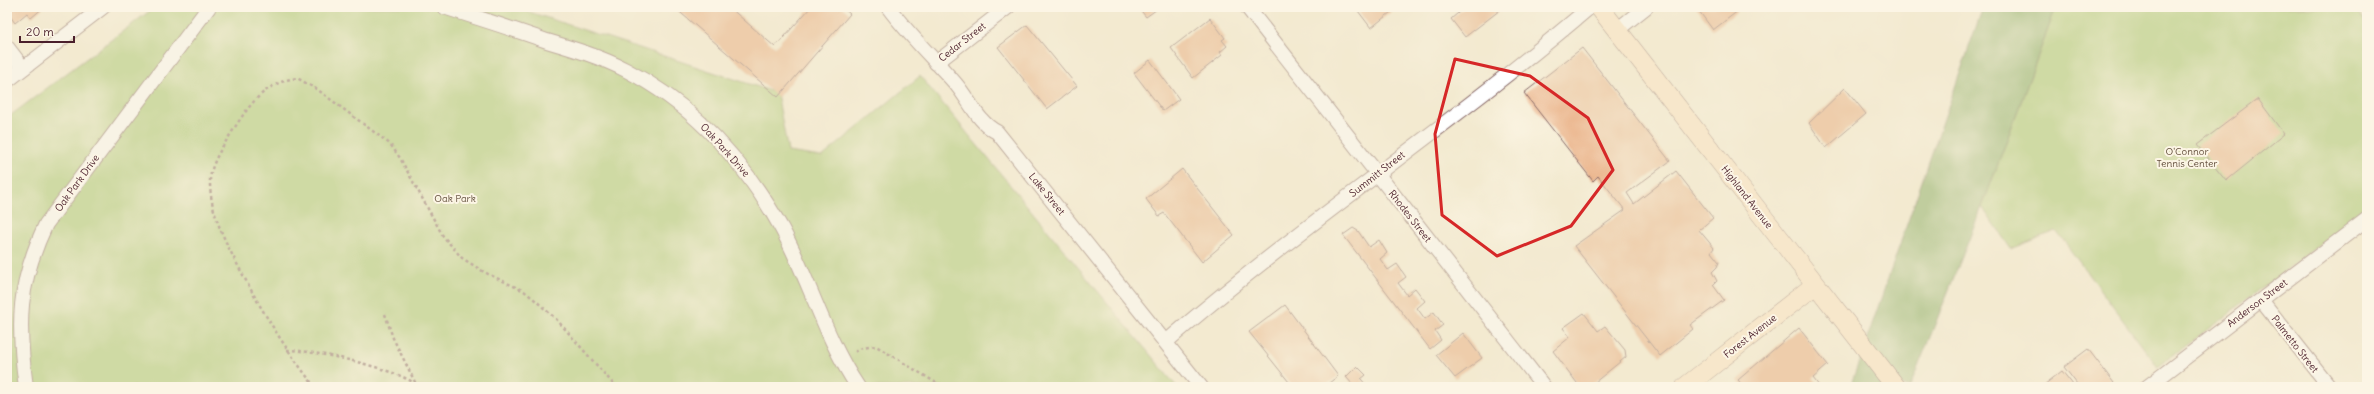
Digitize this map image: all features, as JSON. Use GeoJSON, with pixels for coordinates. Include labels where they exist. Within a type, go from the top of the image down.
{"type":"FeatureCollection","features":[{"type":"Feature","properties":{"kind":"main road","name":"Highland Avenue"},"geometry":{"type":"LineString","coordinates":[[1599,7],[1896,387]]}},
{"type":"Feature","properties":{"kind":"main road","name":"Forest Avenue"},"geometry":{"type":"LineString","coordinates":[[1685,387],[1815,285]]}},
{"type":"Feature","properties":{"kind":"street"},"geometry":{"type":"LineString","coordinates":[[7,81],[103,7]]}},
{"type":"Feature","properties":{"kind":"street","name":"Oak Park Drive"},"geometry":{"type":"LineString","coordinates":[[26,387],[22,358],[20,306],[34,249],[43,230],[209,7]]}},
{"type":"Feature","properties":{"kind":"street","name":"Oak Park Drive"},"geometry":{"type":"LineString","coordinates":[[444,7],[585,53],[626,70],[662,90],[692,114],[721,143],[750,177],[782,230],[825,327],[858,387]]}},
{"type":"Feature","properties":{"kind":"street","name":"Lake Street"},"geometry":{"type":"LineString","coordinates":[[888,7],[956,84],[988,128],[997,132],[1201,387]]}},
{"type":"Feature","properties":{"kind":"street","name":"Cedar Street"},"geometry":{"type":"LineString","coordinates":[[936,62],[1008,7]]}},
{"type":"Feature","properties":{"kind":"street","name":"Rhodes Street"},"geometry":{"type":"LineString","coordinates":[[1246,7],[1544,387]]}},
{"type":"Feature","properties":{"kind":"street","name":"Summitt Street"},"geometry":{"type":"LineString","coordinates":[[1166,342],[1377,174],[1545,45],[1590,7]]}},
{"type":"Feature","properties":{"kind":"street"},"geometry":{"type":"LineString","coordinates":[[1617,30],[1646,7]]}},
{"type":"Feature","properties":{"kind":"street"},"geometry":{"type":"LineString","coordinates":[[7,47],[23,68]]}},
{"type":"Feature","properties":{"kind":"street","name":"Anderson Street"},"geometry":{"type":"LineString","coordinates":[[2147,387],[2367,219]]}},
{"type":"Feature","properties":{"kind":"street","name":"Palmetto Street"},"geometry":{"type":"LineString","coordinates":[[2261,300],[2330,387]]}},
{"type":"Feature","properties":{"kind":"path"},"geometry":{"type":"LineString","coordinates":[[315,387],[286,350],[259,307],[221,234],[210,184],[213,166],[221,150],[241,118],[261,93],[276,83],[296,78],[318,90],[390,144],[400,158],[442,236],[462,258],[484,272],[524,291],[535,300],[557,320],[616,387]]}},
{"type":"Feature","properties":{"kind":"path"},"geometry":{"type":"LineString","coordinates":[[385,314],[393,338],[418,386]]}},
{"type":"Feature","properties":{"kind":"path"},"geometry":{"type":"LineString","coordinates":[[842,359],[862,348],[876,346],[943,387]]}},
{"type":"Feature","properties":{"kind":"path"},"geometry":{"type":"LineString","coordinates":[[286,350],[306,351],[387,371],[418,386]]}},
{"type":"Feature","properties":{"kind":"highlighted area"},"geometry":{"type":"Polygon","coordinates":[[[1455,59],[1530,76],[1588,118],[1613,170],[1571,226],[1497,256],[1442,215],[1435,134],[1455,59]]]}},
{"type":"Feature","properties":{"kind":"green space","name":"Oak Park"},"geometry":{"type":"Polygon","coordinates":[[[155,7],[514,7],[777,93],[788,152],[822,157],[920,76],[1177,387],[10,387],[7,366],[7,118],[155,7]]]}},
{"type":"Feature","properties":{"kind":"green space"},"geometry":{"type":"Polygon","coordinates":[[[1983,7],[2056,7],[1982,207],[1910,387],[1850,387],[1983,7]]]}},
{"type":"Feature","properties":{"kind":"green space","name":"O'Connor Tennis Center"},"geometry":{"type":"Polygon","coordinates":[[[2056,7],[2354,7],[2367,24],[2367,209],[2158,367],[2056,231],[2011,249],[1982,207],[2056,7]]]}},
{"type":"Feature","properties":{"kind":"building"},"geometry":{"type":"Polygon","coordinates":[[[7,7],[44,7],[31,18],[27,13],[15,23],[7,12],[7,7]]]}},
{"type":"Feature","properties":{"kind":"building"},"geometry":{"type":"Polygon","coordinates":[[[674,7],[729,7],[775,47],[811,7],[842,7],[850,14],[778,97],[674,7]]]}},
{"type":"Feature","properties":{"kind":"building"},"geometry":{"type":"Polygon","coordinates":[[[1138,7],[1160,7],[1146,17],[1138,7]]]}},
{"type":"Feature","properties":{"kind":"building"},"geometry":{"type":"Polygon","coordinates":[[[1355,7],[1388,7],[1391,12],[1371,28],[1355,7]]]}},
{"type":"Feature","properties":{"kind":"building"},"geometry":{"type":"Polygon","coordinates":[[[1465,7],[1504,7],[1465,37],[1451,19],[1465,7]]]}},
{"type":"Feature","properties":{"kind":"building"},"geometry":{"type":"Polygon","coordinates":[[[1696,7],[1743,7],[1713,30],[1696,7]]]}},
{"type":"Feature","properties":{"kind":"building"},"geometry":{"type":"Polygon","coordinates":[[[1210,18],[1225,38],[1222,40],[1227,46],[1220,52],[1222,55],[1193,78],[1171,48],[1210,18]]]}},
{"type":"Feature","properties":{"kind":"building"},"geometry":{"type":"Polygon","coordinates":[[[1027,25],[1077,86],[1047,109],[998,47],[1027,25]]]}},
{"type":"Feature","properties":{"kind":"building"},"geometry":{"type":"Polygon","coordinates":[[[1582,48],[1670,161],[1627,193],[1634,204],[1676,171],[1713,218],[1699,230],[1714,248],[1711,252],[1719,262],[1717,267],[1712,272],[1717,281],[1713,285],[1724,300],[1690,325],[1693,329],[1660,356],[1574,246],[1625,210],[1598,176],[1593,181],[1524,93],[1582,48]]]}},
{"type":"Feature","properties":{"kind":"building"},"geometry":{"type":"Polygon","coordinates":[[[1150,60],[1179,99],[1163,111],[1134,73],[1150,60]]]}},
{"type":"Feature","properties":{"kind":"building"},"geometry":{"type":"Polygon","coordinates":[[[1845,88],[1866,114],[1826,148],[1809,123],[1845,88]]]}},
{"type":"Feature","properties":{"kind":"building"},"geometry":{"type":"Polygon","coordinates":[[[2258,99],[2284,134],[2226,181],[2197,145],[2258,99]]]}},
{"type":"Feature","properties":{"kind":"building"},"geometry":{"type":"Polygon","coordinates":[[[1182,169],[1234,235],[1202,262],[1164,213],[1159,216],[1146,199],[1182,169]]]}},
{"type":"Feature","properties":{"kind":"building"},"geometry":{"type":"Polygon","coordinates":[[[1353,228],[1358,231],[1369,247],[1379,240],[1387,253],[1380,259],[1388,270],[1397,264],[1406,277],[1398,283],[1407,295],[1415,288],[1425,301],[1417,308],[1425,319],[1434,312],[1443,325],[1435,331],[1441,340],[1430,349],[1343,235],[1353,228]]]}},
{"type":"Feature","properties":{"kind":"building"},"geometry":{"type":"Polygon","coordinates":[[[1285,305],[1338,376],[1324,387],[1293,387],[1249,332],[1285,305]]]}},
{"type":"Feature","properties":{"kind":"building"},"geometry":{"type":"Polygon","coordinates":[[[1584,313],[1598,331],[1605,326],[1625,350],[1626,357],[1589,387],[1580,387],[1553,351],[1570,337],[1563,328],[1584,313]]]}},
{"type":"Feature","properties":{"kind":"building"},"geometry":{"type":"Polygon","coordinates":[[[1799,328],[1828,365],[1813,378],[1820,387],[1744,387],[1738,380],[1799,328]]]}},
{"type":"Feature","properties":{"kind":"building"},"geometry":{"type":"Polygon","coordinates":[[[1463,333],[1482,358],[1455,378],[1436,355],[1463,333]]]}},
{"type":"Feature","properties":{"kind":"building"},"geometry":{"type":"Polygon","coordinates":[[[2088,349],[2114,383],[2109,387],[2046,387],[2044,385],[2062,371],[2074,386],[2077,384],[2064,367],[2088,349]]]}},
{"type":"Feature","properties":{"kind":"building"},"geometry":{"type":"Polygon","coordinates":[[[1357,366],[1366,375],[1361,379],[1367,386],[1365,387],[1354,386],[1346,377],[1357,366]]]}}]}
